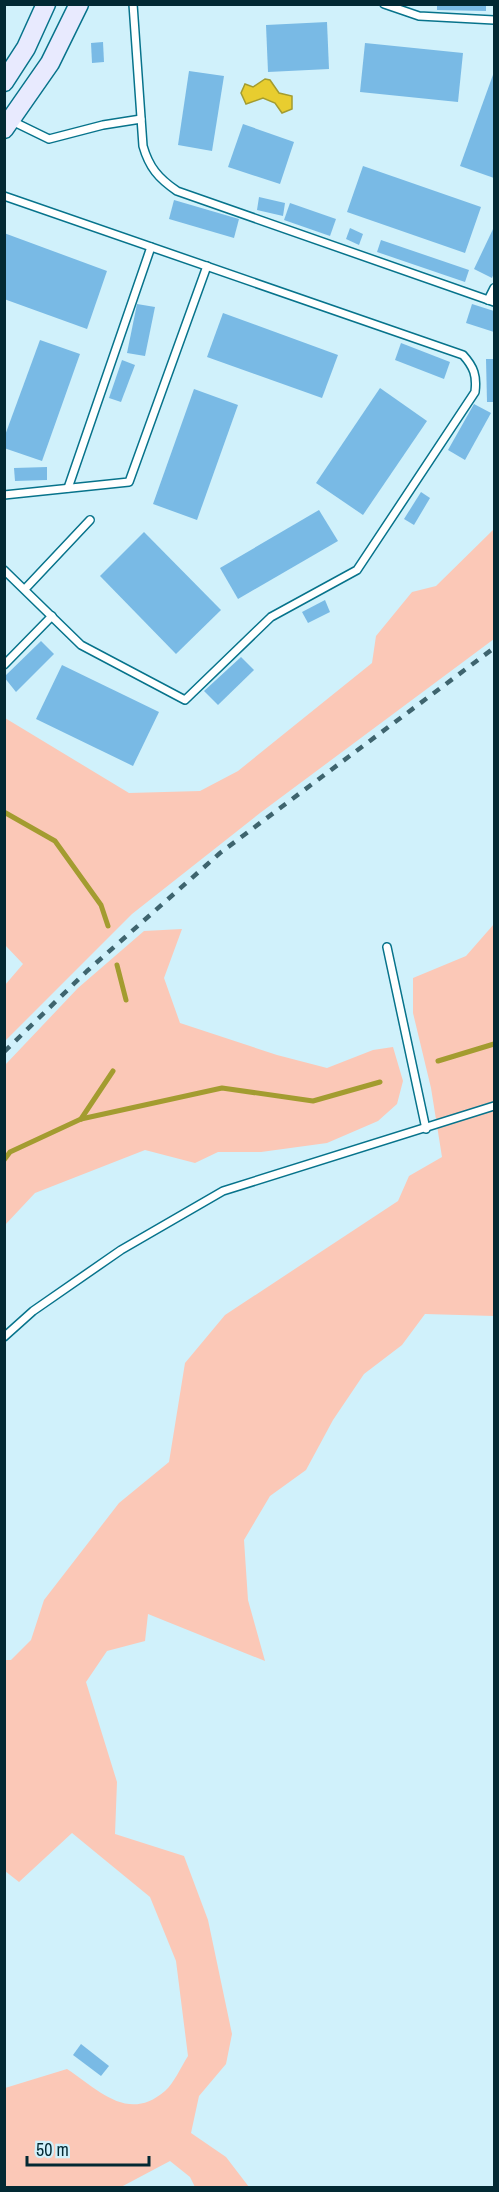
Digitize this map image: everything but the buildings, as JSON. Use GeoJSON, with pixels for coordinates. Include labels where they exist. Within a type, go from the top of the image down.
{"type":"FeatureCollection","features":[{"type":"Feature","properties":{"kind":"main road"},"geometry":{"type":"LineString","coordinates":[[4,82],[26,48],[46,4]]}},
{"type":"Feature","properties":{"kind":"main road"},"geometry":{"type":"LineString","coordinates":[[8,124],[50,63],[79,4]]}},
{"type":"Feature","properties":{"kind":"lane"},"geometry":{"type":"LineString","coordinates":[[133,4],[143,146],[148,162],[158,178],[177,191],[491,301],[495,288]]}},
{"type":"Feature","properties":{"kind":"lane"},"geometry":{"type":"LineString","coordinates":[[384,4],[419,16],[495,20]]}},
{"type":"Feature","properties":{"kind":"lane"},"geometry":{"type":"LineString","coordinates":[[8,124],[49,139],[103,125],[141,119]]}},
{"type":"Feature","properties":{"kind":"lane"},"geometry":{"type":"LineString","coordinates":[[4,570],[81,645],[185,700],[272,618],[357,570],[475,392],[477,378],[472,365],[463,355],[5,196]]}},
{"type":"Feature","properties":{"kind":"lane"},"geometry":{"type":"LineString","coordinates":[[68,488],[151,247]]}},
{"type":"Feature","properties":{"kind":"lane"},"geometry":{"type":"LineString","coordinates":[[4,495],[129,482],[207,266]]}},
{"type":"Feature","properties":{"kind":"lane"},"geometry":{"type":"LineString","coordinates":[[25,589],[90,520]]}},
{"type":"Feature","properties":{"kind":"lane"},"geometry":{"type":"LineString","coordinates":[[4,665],[52,616]]}},
{"type":"Feature","properties":{"kind":"lane"},"geometry":{"type":"LineString","coordinates":[[387,947],[426,1130]]}},
{"type":"Feature","properties":{"kind":"lane"},"geometry":{"type":"LineString","coordinates":[[4,1337],[33,1311],[121,1250],[223,1191],[495,1107]]}},
{"type":"Feature","properties":{"kind":"shaded area"},"geometry":{"type":"Polygon","coordinates":[[[265,79],[270,80],[279,93],[292,96],[292,109],[282,113],[275,103],[263,98],[246,104],[241,93],[245,84],[253,87],[265,79]]]}},
{"type":"Feature","properties":{"kind":"shaded area"},"geometry":{"type":"Polygon","coordinates":[[[494,529],[494,639],[260,813],[132,914],[5,1041],[5,985],[23,964],[5,945],[5,718],[129,793],[200,791],[238,771],[372,663],[376,636],[412,592],[436,586],[494,529]]]}},
{"type":"Feature","properties":{"kind":"shaded area"},"geometry":{"type":"Polygon","coordinates":[[[494,924],[494,1316],[425,1314],[402,1345],[364,1374],[333,1420],[306,1470],[270,1496],[244,1540],[248,1600],[265,1661],[148,1614],[145,1641],[107,1651],[86,1682],[117,1782],[115,1834],[184,1856],[208,1920],[232,2034],[226,2064],[199,2096],[191,2133],[226,2157],[249,2187],[195,2187],[190,2177],[170,2161],[121,2187],[5,2187],[5,2088],[67,2069],[114,2100],[126,2104],[139,2104],[165,2091],[188,2056],[176,1961],[150,1897],[72,1833],[19,1882],[5,1871],[4,1660],[11,1660],[31,1640],[44,1600],[119,1503],[169,1462],[185,1363],[225,1315],[398,1201],[409,1176],[442,1157],[431,1088],[413,1013],[413,978],[466,956],[494,924]]]}},
{"type":"Feature","properties":{"kind":"shaded area"},"geometry":{"type":"Polygon","coordinates":[[[182,929],[164,978],[180,1023],[277,1055],[327,1068],[373,1050],[393,1047],[403,1081],[397,1104],[378,1121],[327,1143],[261,1152],[218,1152],[195,1163],[145,1150],[35,1193],[5,1225],[5,1065],[78,988],[144,931],[182,929]]]}},
{"type":"Feature","properties":{"kind":"waterway"},"geometry":{"type":"LineString","coordinates":[[4,812],[55,841],[101,905],[108,926]]}},
{"type":"Feature","properties":{"kind":"waterway"},"geometry":{"type":"LineString","coordinates":[[117,965],[126,1000]]}},
{"type":"Feature","properties":{"kind":"waterway"},"geometry":{"type":"LineString","coordinates":[[438,1061],[494,1044]]}},
{"type":"Feature","properties":{"kind":"waterway"},"geometry":{"type":"LineString","coordinates":[[81,1119],[113,1071]]}},
{"type":"Feature","properties":{"kind":"waterway"},"geometry":{"type":"LineString","coordinates":[[4,1160],[10,1152],[81,1119],[222,1088],[313,1101],[380,1082]]}},
{"type":"Feature","properties":{"kind":"railway"},"geometry":{"type":"LineString","coordinates":[[4,1052],[87,971],[220,853],[494,648]]}}]}
